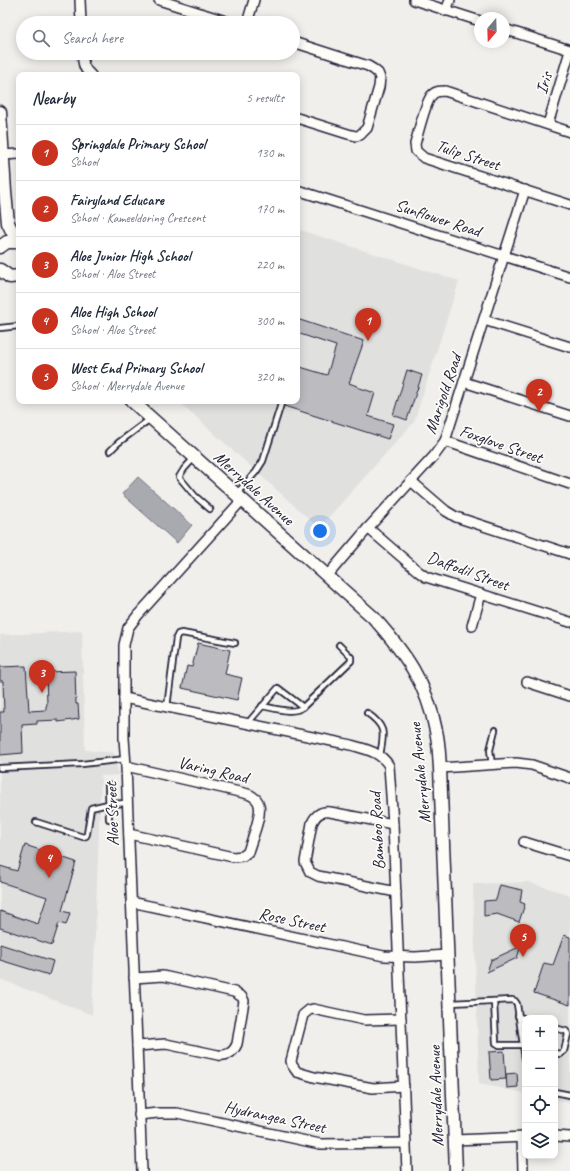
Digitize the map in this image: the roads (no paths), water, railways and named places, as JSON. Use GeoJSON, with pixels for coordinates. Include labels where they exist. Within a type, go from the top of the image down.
{"type":"FeatureCollection","features":[{"type":"Feature","properties":{"kind":"street"},"geometry":{"type":"LineString","coordinates":[[80,0],[81,16]]}},
{"type":"Feature","properties":{"kind":"street"},"geometry":{"type":"LineString","coordinates":[[159,0],[210,16]]}},
{"type":"Feature","properties":{"kind":"street"},"geometry":{"type":"LineString","coordinates":[[249,16],[254,0]]}},
{"type":"Feature","properties":{"kind":"street"},"geometry":{"type":"LineString","coordinates":[[414,0],[474,19]]}},
{"type":"Feature","properties":{"kind":"street"},"geometry":{"type":"LineString","coordinates":[[446,11],[450,0]]}},
{"type":"Feature","properties":{"kind":"street"},"geometry":{"type":"LineString","coordinates":[[510,31],[570,50]]}},
{"type":"Feature","properties":{"kind":"street"},"geometry":{"type":"LineString","coordinates":[[300,44],[368,66],[376,71],[380,78],[379,87],[367,128],[360,135],[356,136],[348,134],[300,119]]}},
{"type":"Feature","properties":{"kind":"street","name":"Iris"},"geometry":{"type":"LineString","coordinates":[[548,124],[570,50]]}},
{"type":"Feature","properties":{"kind":"street"},"geometry":{"type":"LineString","coordinates":[[83,60],[87,72]]}},
{"type":"Feature","properties":{"kind":"street","name":"Tulip Street"},"geometry":{"type":"LineString","coordinates":[[570,132],[445,91],[434,92],[429,99],[415,144],[417,154],[424,158],[570,205]]}},
{"type":"Feature","properties":{"kind":"street"},"geometry":{"type":"LineString","coordinates":[[0,112],[8,224],[16,238]]}},
{"type":"Feature","properties":{"kind":"street"},"geometry":{"type":"LineString","coordinates":[[2,155],[16,154]]}},
{"type":"Feature","properties":{"kind":"street","name":"Marigold Road"},"geometry":{"type":"LineString","coordinates":[[327,576],[368,528],[434,456],[445,441],[525,190]]}},
{"type":"Feature","properties":{"kind":"street","name":"Sunflower Road"},"geometry":{"type":"LineString","coordinates":[[300,191],[570,277]]}},
{"type":"Feature","properties":{"kind":"street"},"geometry":{"type":"LineString","coordinates":[[0,247],[7,242],[16,241]]}},
{"type":"Feature","properties":{"kind":"street"},"geometry":{"type":"LineString","coordinates":[[7,274],[16,284]]}},
{"type":"Feature","properties":{"kind":"street"},"geometry":{"type":"LineString","coordinates":[[484,320],[570,347]]}},
{"type":"Feature","properties":{"kind":"street"},"geometry":{"type":"LineString","coordinates":[[464,382],[570,416]]}},
{"type":"Feature","properties":{"kind":"street","name":"Merrydale Avenue"},"geometry":{"type":"LineString","coordinates":[[136,404],[373,617],[396,643],[413,669],[427,697],[437,733],[440,768],[456,1171]]}},
{"type":"Feature","properties":{"kind":"street","name":"Foxglove Street"},"geometry":{"type":"LineString","coordinates":[[445,441],[570,484]]}},
{"type":"Feature","properties":{"kind":"street"},"geometry":{"type":"LineString","coordinates":[[411,481],[446,511],[456,517],[570,554]]}},
{"type":"Feature","properties":{"kind":"street","name":"Aloe Street"},"geometry":{"type":"LineString","coordinates":[[142,1171],[128,803],[124,738],[123,650],[128,628],[239,497]]}},
{"type":"Feature","properties":{"kind":"street","name":"Daffodil Street"},"geometry":{"type":"LineString","coordinates":[[368,528],[419,572],[426,576],[570,622]]}},
{"type":"Feature","properties":{"kind":"street"},"geometry":{"type":"LineString","coordinates":[[472,626],[481,594]]}},
{"type":"Feature","properties":{"kind":"street"},"geometry":{"type":"LineString","coordinates":[[527,682],[570,696]]}},
{"type":"Feature","properties":{"kind":"street"},"geometry":{"type":"LineString","coordinates":[[124,698],[350,745],[380,755]]}},
{"type":"Feature","properties":{"kind":"street","name":"Bamboo Road"},"geometry":{"type":"LineString","coordinates":[[380,755],[386,760],[389,766],[393,824],[407,1171]]}},
{"type":"Feature","properties":{"kind":"street","name":"Varing Road"},"geometry":{"type":"LineString","coordinates":[[126,762],[248,794],[254,797],[260,806],[260,813],[248,852],[243,856],[233,857],[129,834]]}},
{"type":"Feature","properties":{"kind":"street"},"geometry":{"type":"LineString","coordinates":[[440,768],[524,764],[570,778]]}},
{"type":"Feature","properties":{"kind":"street"},"geometry":{"type":"LineString","coordinates":[[393,824],[323,811],[314,817],[312,822],[305,862],[310,872],[318,876],[396,892]]}},
{"type":"Feature","properties":{"kind":"street"},"geometry":{"type":"LineString","coordinates":[[524,842],[570,856]]}},
{"type":"Feature","properties":{"kind":"street","name":"Rose Street"},"geometry":{"type":"LineString","coordinates":[[131,902],[377,954],[399,957],[447,955]]}},
{"type":"Feature","properties":{"kind":"street"},"geometry":{"type":"LineString","coordinates":[[134,978],[163,976],[234,992],[242,997],[244,1001],[237,1044],[235,1049],[230,1054],[224,1056],[166,1044],[137,1046]]}},
{"type":"Feature","properties":{"kind":"street"},"geometry":{"type":"LineString","coordinates":[[401,1019],[364,1020],[309,1010],[303,1015],[291,1061],[297,1072],[314,1077],[373,1088],[404,1086]]}},
{"type":"Feature","properties":{"kind":"street","name":"Hydrangea Street"},"geometry":{"type":"LineString","coordinates":[[139,1115],[164,1113],[177,1114],[320,1144],[406,1143]]}},
{"type":"Feature","properties":{"kind":"street"},"geometry":{"type":"LineString","coordinates":[[558,1136],[570,1137]]}},
{"type":"Feature","properties":{"kind":"street"},"geometry":{"type":"LineString","coordinates":[[454,1140],[522,1137]]}},
{"type":"Feature","properties":{"kind":"street"},"geometry":{"type":"LineString","coordinates":[[523,1159],[523,1171]]}},
{"type":"Feature","properties":{"kind":"lane"},"geometry":{"type":"LineString","coordinates":[[0,328],[16,326]]}},
{"type":"Feature","properties":{"kind":"lane"},"geometry":{"type":"LineString","coordinates":[[239,497],[265,456],[281,404]]}},
{"type":"Feature","properties":{"kind":"lane"},"geometry":{"type":"LineString","coordinates":[[110,451],[118,442],[152,418]]}},
{"type":"Feature","properties":{"kind":"lane"},"geometry":{"type":"LineString","coordinates":[[195,457],[184,468],[179,477],[195,496],[210,509]]}},
{"type":"Feature","properties":{"kind":"lane"},"geometry":{"type":"LineString","coordinates":[[167,707],[176,638],[178,634],[182,633],[235,643]]}},
{"type":"Feature","properties":{"kind":"lane"},"geometry":{"type":"LineString","coordinates":[[262,706],[291,711],[300,710],[350,661],[351,657],[339,645]]}},
{"type":"Feature","properties":{"kind":"lane"},"geometry":{"type":"LineString","coordinates":[[247,724],[278,688],[303,707]]}},
{"type":"Feature","properties":{"kind":"lane"},"geometry":{"type":"LineString","coordinates":[[367,713],[380,724],[383,738],[380,755]]}},
{"type":"Feature","properties":{"kind":"lane"},"geometry":{"type":"LineString","coordinates":[[492,765],[490,750],[495,730]]}},
{"type":"Feature","properties":{"kind":"lane"},"geometry":{"type":"LineString","coordinates":[[0,768],[126,762]]}},
{"type":"Feature","properties":{"kind":"lane"},"geometry":{"type":"LineString","coordinates":[[108,785],[109,819]]}},
{"type":"Feature","properties":{"kind":"lane"},"geometry":{"type":"LineString","coordinates":[[36,822],[84,838],[87,834],[91,808],[108,804],[128,803]]}},
{"type":"Feature","properties":{"kind":"lane"},"geometry":{"type":"LineString","coordinates":[[494,1001],[496,1044],[522,1044]]}},
{"type":"Feature","properties":{"kind":"lane"},"geometry":{"type":"LineString","coordinates":[[449,1003],[515,1001],[517,1004],[522,1035]]}},
{"type":"Feature","properties":{"kind":"lane"},"geometry":{"type":"LineString","coordinates":[[518,1016],[522,1017]]}},
{"type":"Feature","properties":{"kind":"lane"},"geometry":{"type":"LineString","coordinates":[[558,1029],[566,1031],[568,1034],[562,1053],[558,1053]]}},
{"type":"Feature","properties":{"kind":"lane"},"geometry":{"type":"LineString","coordinates":[[558,1093],[570,1095]]}},
{"type":"Feature","properties":{"kind":"place","name":"Springdale Primary School"},"geometry":{"type":"Point","coordinates":[368,341]}},
{"type":"Feature","properties":{"kind":"place","name":"Fairyland Educare"},"geometry":{"type":"Point","coordinates":[539,412]}},
{"type":"Feature","properties":{"kind":"place","name":"Aloe Junior High School"},"geometry":{"type":"Point","coordinates":[42,693]}},
{"type":"Feature","properties":{"kind":"place","name":"Aloe High School"},"geometry":{"type":"Point","coordinates":[49,878]}},
{"type":"Feature","properties":{"kind":"place","name":"West End Primary School"},"geometry":{"type":"Point","coordinates":[523,957]}}]}
